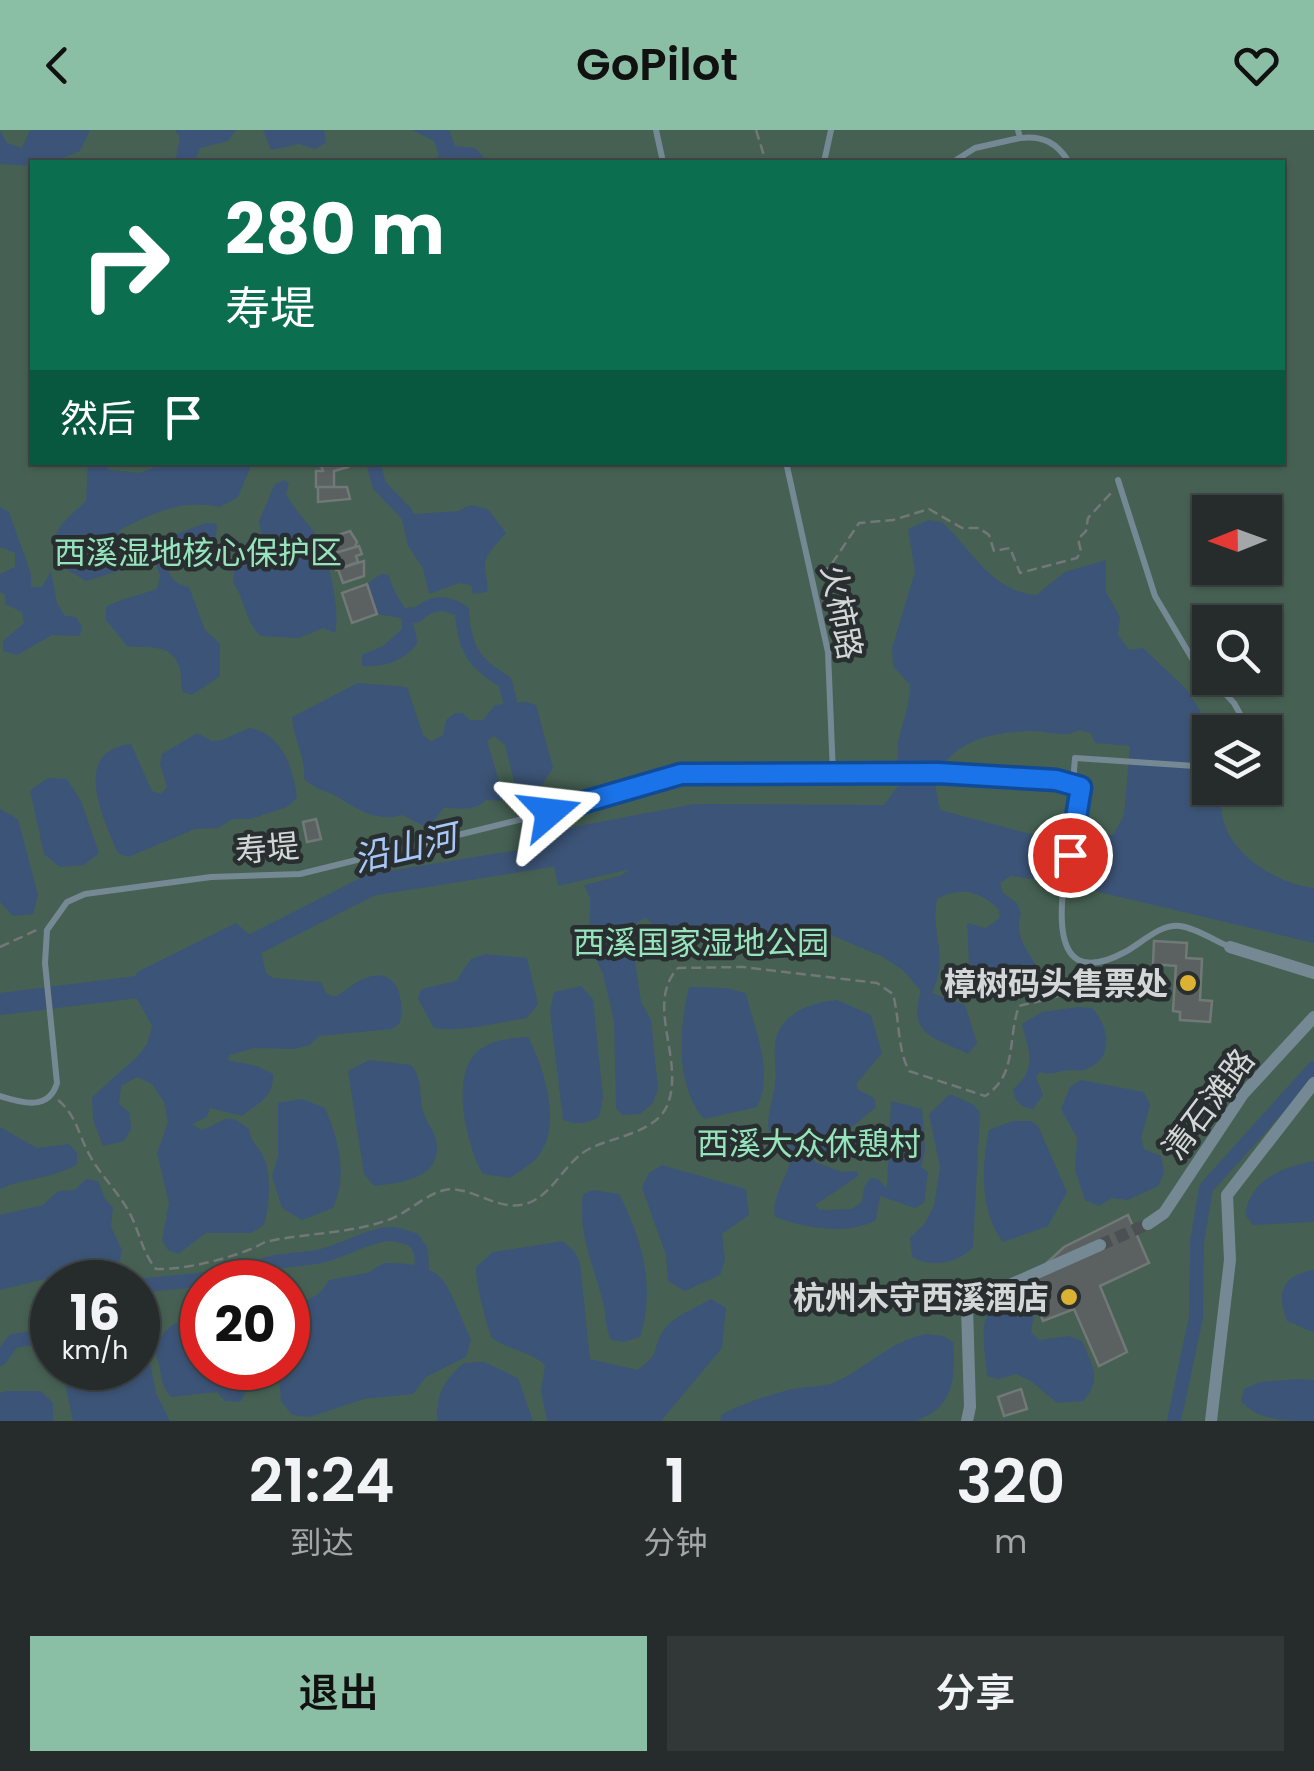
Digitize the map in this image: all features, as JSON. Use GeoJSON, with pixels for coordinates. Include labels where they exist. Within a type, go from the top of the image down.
{"type":"FeatureCollection","features":[{"type":"Feature","properties":{"kind":"street"},"geometry":{"type":"LineString","coordinates":[[1230,948],[1314,973]]}},
{"type":"Feature","properties":{"kind":"street","name":"清石滩路"},"geometry":{"type":"LineString","coordinates":[[1148,1224],[1164,1213],[1243,1094],[1314,1017]]}},
{"type":"Feature","properties":{"kind":"street"},"geometry":{"type":"LineString","coordinates":[[1211,1421],[1230,1260],[1228,1195],[1314,1083]]}},
{"type":"Feature","properties":{"kind":"street"},"geometry":{"type":"LineString","coordinates":[[967,1421],[968,1307],[1100,1244]]}},
{"type":"Feature","properties":{"kind":"lane"},"geometry":{"type":"LineString","coordinates":[[656,130],[663,160]]}},
{"type":"Feature","properties":{"kind":"lane"},"geometry":{"type":"LineString","coordinates":[[824,160],[831,130]]}},
{"type":"Feature","properties":{"kind":"lane"},"geometry":{"type":"LineString","coordinates":[[956,160],[975,148],[1019,134],[1037,136],[1054,144],[1068,160]]}},
{"type":"Feature","properties":{"kind":"lane","name":"火柿路"},"geometry":{"type":"LineString","coordinates":[[787,465],[828,652],[834,774]]}},
{"type":"Feature","properties":{"kind":"lane"},"geometry":{"type":"LineString","coordinates":[[1118,480],[1156,596],[1193,660],[1241,715]]}},
{"type":"Feature","properties":{"kind":"lane"},"geometry":{"type":"LineString","coordinates":[[1192,767],[1075,758],[1073,783],[1081,787],[1060,920],[1064,942],[1070,954],[1085,964],[1122,954],[1161,929],[1180,926],[1230,948]]}},
{"type":"Feature","properties":{"kind":"lane","name":"寿堤"},"geometry":{"type":"LineString","coordinates":[[47,930],[67,902],[84,894],[120,886],[300,874],[550,812],[681,774],[938,773],[1073,783]]}},
{"type":"Feature","properties":{"kind":"lane"},"geometry":{"type":"LineString","coordinates":[[0,1096],[30,1103],[46,1102],[54,1096],[45,964],[47,930]]}},
{"type":"Feature","properties":{"kind":"path"},"geometry":{"type":"LineString","coordinates":[[756,130],[765,160]]}},
{"type":"Feature","properties":{"kind":"path"},"geometry":{"type":"LineString","coordinates":[[810,576],[828,568],[859,523],[893,520],[929,509],[962,528],[979,528],[989,535],[994,551],[1010,548],[1020,574],[1077,558],[1082,551],[1078,539],[1086,531],[1088,518],[1099,510],[1118,480]]}},
{"type":"Feature","properties":{"kind":"path"},"geometry":{"type":"LineString","coordinates":[[0,947],[35,929],[47,930]]}},
{"type":"Feature","properties":{"kind":"path"},"geometry":{"type":"LineString","coordinates":[[54,1096],[72,1112],[89,1156],[113,1184],[134,1222],[147,1258],[156,1270],[173,1270],[250,1250],[276,1239],[384,1222],[443,1190],[459,1189],[480,1200],[508,1204],[533,1201],[584,1152],[643,1128],[666,1109],[673,1076],[664,1008],[666,982],[678,968],[809,972],[877,983],[893,994],[901,1024],[900,1054],[909,1071],[985,1096],[1002,1085],[1012,1058],[1011,1028],[1019,1006],[1070,992],[1085,982],[1094,964]]}},
{"type":"Feature","properties":{"kind":"green space","name":"西溪国家湿地公园"},"geometry":{"type":"Polygon","coordinates":[[[0,130],[1314,130],[1314,1421],[0,1421],[0,130]]]}},
{"type":"Feature","properties":{"kind":"water"},"geometry":{"type":"Polygon","coordinates":[[[0,130],[7,143],[22,148],[30,130],[90,130],[80,151],[57,160],[30,160],[30,166],[0,164],[0,130]]]}},
{"type":"Feature","properties":{"kind":"water"},"geometry":{"type":"Polygon","coordinates":[[[175,130],[236,130],[228,141],[200,148],[195,160],[175,160],[180,138],[175,130]]]}},
{"type":"Feature","properties":{"kind":"water"},"geometry":{"type":"Polygon","coordinates":[[[263,130],[324,130],[326,143],[315,149],[299,144],[271,150],[263,130]]]}},
{"type":"Feature","properties":{"kind":"water"},"geometry":{"type":"Polygon","coordinates":[[[412,130],[449,130],[455,146],[475,148],[486,160],[436,160],[439,155],[434,141],[412,130]]]}},
{"type":"Feature","properties":{"kind":"water"},"geometry":{"type":"Polygon","coordinates":[[[88,465],[140,473],[160,465],[251,465],[238,497],[220,507],[180,506],[119,530],[121,570],[86,581],[56,563],[54,543],[60,528],[86,501],[88,465]]]}},
{"type":"Feature","properties":{"kind":"water"},"geometry":{"type":"Polygon","coordinates":[[[285,480],[289,484],[286,494],[319,540],[327,560],[335,600],[335,633],[323,628],[299,638],[261,636],[251,624],[233,583],[235,558],[253,557],[263,546],[259,521],[275,484],[285,480]]]}},
{"type":"Feature","properties":{"kind":"water"},"geometry":{"type":"Polygon","coordinates":[[[470,505],[488,509],[506,533],[486,560],[487,592],[473,594],[471,585],[459,583],[429,594],[423,568],[408,546],[401,515],[458,511],[470,505]]]}},
{"type":"Feature","properties":{"kind":"water"},"geometry":{"type":"Polygon","coordinates":[[[0,507],[9,512],[31,574],[31,587],[42,587],[51,571],[57,603],[65,616],[76,617],[82,626],[80,636],[52,635],[17,655],[3,651],[3,641],[24,623],[22,612],[5,604],[5,595],[0,592],[0,574],[15,567],[15,553],[0,547],[0,507]]]}},
{"type":"Feature","properties":{"kind":"water"},"geometry":{"type":"Polygon","coordinates":[[[929,520],[942,522],[995,578],[1020,592],[1036,595],[1065,572],[1106,560],[1106,592],[1120,617],[1118,635],[1129,650],[1143,648],[1186,689],[1203,715],[1192,715],[1192,805],[1221,805],[1225,825],[1245,855],[1278,877],[1314,888],[1314,943],[1061,883],[1011,876],[1000,883],[1003,893],[1017,903],[1020,934],[1036,965],[1027,981],[994,975],[970,983],[967,923],[986,928],[1000,918],[999,910],[970,892],[946,895],[937,899],[940,956],[932,993],[965,1005],[977,1043],[968,1054],[936,1039],[921,1026],[917,1006],[921,991],[903,970],[829,934],[795,947],[757,934],[665,938],[655,935],[653,924],[646,918],[637,922],[635,961],[641,1002],[651,1020],[658,1088],[653,1103],[640,1114],[622,1115],[616,1108],[614,1021],[603,974],[589,944],[590,898],[584,885],[620,876],[630,869],[558,886],[547,832],[694,804],[884,805],[900,783],[894,774],[910,685],[893,666],[892,648],[915,572],[908,529],[929,520]],[[1079,730],[1063,734],[1018,732],[975,741],[952,755],[934,779],[940,810],[1064,843],[1113,835],[1124,815],[1130,746],[1095,743],[1091,733],[1079,730]]]}},
{"type":"Feature","properties":{"kind":"water"},"geometry":{"type":"Polygon","coordinates":[[[205,523],[217,524],[215,547],[172,553],[168,565],[173,579],[189,587],[205,630],[220,644],[220,676],[192,695],[183,692],[175,658],[157,648],[127,646],[106,620],[106,607],[157,589],[160,576],[152,550],[163,539],[205,523]]]}},
{"type":"Feature","properties":{"kind":"water"},"geometry":{"type":"Polygon","coordinates":[[[381,574],[389,575],[413,625],[417,644],[392,662],[362,666],[362,655],[383,646],[402,629],[401,618],[377,614],[367,584],[381,574]]]}},
{"type":"Feature","properties":{"kind":"water"},"geometry":{"type":"Polygon","coordinates":[[[358,683],[407,687],[423,735],[431,741],[443,735],[446,720],[455,713],[470,720],[483,720],[495,705],[536,705],[553,768],[536,794],[524,794],[516,789],[505,745],[494,736],[487,741],[505,801],[486,800],[471,808],[443,808],[433,823],[424,826],[402,815],[385,817],[362,811],[304,779],[292,717],[358,683]]]}},
{"type":"Feature","properties":{"kind":"water"},"geometry":{"type":"Polygon","coordinates":[[[249,728],[278,744],[289,764],[297,798],[287,807],[250,819],[233,819],[218,828],[195,829],[128,857],[118,853],[99,805],[96,772],[101,759],[112,749],[131,744],[152,791],[161,794],[167,787],[160,764],[162,754],[197,733],[212,741],[249,728]]]}},
{"type":"Feature","properties":{"kind":"water"},"geometry":{"type":"Polygon","coordinates":[[[48,778],[67,779],[81,801],[99,853],[84,865],[60,867],[44,854],[30,790],[48,778]]]}},
{"type":"Feature","properties":{"kind":"water"},"geometry":{"type":"Polygon","coordinates":[[[0,809],[18,819],[38,895],[33,914],[13,916],[0,902],[0,809]]]}},
{"type":"Feature","properties":{"kind":"water"},"geometry":{"type":"Polygon","coordinates":[[[236,923],[259,943],[266,973],[273,978],[321,982],[326,993],[334,997],[363,979],[384,976],[391,980],[401,1003],[400,1023],[392,1029],[319,1036],[310,1045],[294,1049],[254,1048],[230,1055],[227,1060],[273,1074],[268,1094],[242,1116],[210,1108],[207,1117],[192,1124],[201,1130],[229,1118],[249,1129],[268,1173],[264,1225],[251,1233],[206,1233],[178,1254],[168,1250],[162,1240],[169,1203],[157,1153],[168,1123],[164,1102],[152,1084],[137,1077],[121,1086],[119,1104],[130,1113],[131,1129],[124,1141],[103,1146],[93,1120],[92,1097],[147,1044],[152,1026],[131,988],[137,972],[236,923]]]}},
{"type":"Feature","properties":{"kind":"water"},"geometry":{"type":"Polygon","coordinates":[[[485,954],[527,958],[538,1004],[527,1018],[467,1028],[434,1028],[418,999],[421,989],[456,981],[471,959],[485,954]]]}},
{"type":"Feature","properties":{"kind":"water"},"geometry":{"type":"Polygon","coordinates":[[[581,986],[593,999],[603,1097],[599,1117],[577,1123],[563,1120],[550,1011],[554,992],[581,986]]]}},
{"type":"Feature","properties":{"kind":"water"},"geometry":{"type":"Polygon","coordinates":[[[689,987],[746,993],[764,1065],[757,1107],[704,1119],[695,1106],[682,1056],[689,987]]]}},
{"type":"Feature","properties":{"kind":"water"},"geometry":{"type":"Polygon","coordinates":[[[837,1000],[871,1015],[882,1053],[857,1083],[857,1089],[874,1098],[876,1107],[852,1127],[844,1143],[813,1156],[815,1162],[842,1172],[857,1171],[858,1176],[815,1205],[820,1210],[852,1209],[862,1202],[870,1178],[878,1179],[887,1188],[891,1101],[922,1109],[925,1150],[921,1167],[928,1172],[924,1203],[915,1208],[880,1196],[876,1220],[839,1229],[775,1217],[777,1195],[791,1155],[784,1134],[769,1132],[768,1126],[775,1084],[776,1041],[781,1027],[802,1009],[837,1000]]]}},
{"type":"Feature","properties":{"kind":"water"},"geometry":{"type":"Polygon","coordinates":[[[1092,1008],[1102,1023],[1106,1049],[1102,1057],[1084,1070],[1040,1072],[1036,1077],[1043,1095],[1033,1109],[1021,1105],[1013,1089],[1029,1066],[1022,1024],[1042,1012],[1092,1008]]]}},
{"type":"Feature","properties":{"kind":"water"},"geometry":{"type":"Polygon","coordinates":[[[528,1037],[545,1081],[549,1131],[536,1159],[510,1178],[483,1174],[464,1113],[468,1064],[487,1045],[528,1037]]]}},
{"type":"Feature","properties":{"kind":"water"},"geometry":{"type":"Polygon","coordinates":[[[369,1060],[411,1065],[418,1076],[423,1111],[435,1136],[437,1153],[427,1170],[408,1180],[374,1186],[364,1174],[348,1071],[369,1060]]]}},
{"type":"Feature","properties":{"kind":"water"},"geometry":{"type":"Polygon","coordinates":[[[1081,1080],[1144,1092],[1150,1105],[1141,1138],[1144,1149],[1161,1156],[1164,1173],[1158,1186],[1128,1200],[1112,1198],[1099,1206],[1085,1200],[1075,1170],[1077,1138],[1061,1109],[1070,1087],[1081,1080]]]}},
{"type":"Feature","properties":{"kind":"water"},"geometry":{"type":"Polygon","coordinates":[[[950,1094],[974,1105],[980,1113],[973,1247],[952,1261],[936,1263],[912,1257],[910,1238],[925,1223],[934,1205],[940,1167],[929,1114],[950,1094]]]}},
{"type":"Feature","properties":{"kind":"water"},"geometry":{"type":"Polygon","coordinates":[[[302,1099],[325,1108],[338,1145],[341,1170],[333,1208],[302,1220],[282,1208],[272,1176],[278,1156],[278,1103],[302,1099]]]}},
{"type":"Feature","properties":{"kind":"water"},"geometry":{"type":"Polygon","coordinates":[[[1013,1121],[1031,1121],[1038,1126],[1067,1192],[1048,1226],[1003,1242],[986,1203],[985,1158],[989,1130],[1013,1121]]]}},
{"type":"Feature","properties":{"kind":"water"},"geometry":{"type":"Polygon","coordinates":[[[0,1127],[37,1148],[69,1144],[77,1153],[77,1164],[0,1189],[0,1127]]]}},
{"type":"Feature","properties":{"kind":"water"},"geometry":{"type":"Polygon","coordinates":[[[1314,1161],[1314,1222],[1253,1225],[1245,1214],[1261,1183],[1280,1171],[1314,1161]]]}},
{"type":"Feature","properties":{"kind":"water"},"geometry":{"type":"Polygon","coordinates":[[[662,1165],[746,1189],[749,1215],[722,1234],[725,1260],[720,1275],[685,1291],[668,1281],[666,1255],[642,1188],[649,1173],[662,1165]]]}},
{"type":"Feature","properties":{"kind":"water"},"geometry":{"type":"Polygon","coordinates":[[[86,1179],[98,1181],[113,1207],[111,1227],[122,1250],[120,1260],[30,1260],[30,1283],[0,1290],[0,1215],[43,1205],[58,1191],[75,1190],[86,1179]]]}},
{"type":"Feature","properties":{"kind":"water"},"geometry":{"type":"Polygon","coordinates":[[[593,1190],[619,1194],[644,1264],[645,1319],[640,1337],[624,1342],[611,1340],[609,1335],[584,1235],[583,1194],[593,1190]]]}},
{"type":"Feature","properties":{"kind":"water"},"geometry":{"type":"Polygon","coordinates":[[[563,1241],[580,1263],[590,1359],[637,1370],[650,1359],[663,1331],[678,1317],[711,1299],[726,1308],[722,1348],[661,1421],[547,1421],[541,1391],[545,1365],[492,1338],[476,1267],[493,1252],[563,1241]]]}},
{"type":"Feature","properties":{"kind":"water"},"geometry":{"type":"Polygon","coordinates":[[[384,1263],[423,1267],[435,1273],[450,1291],[471,1339],[466,1357],[426,1377],[413,1394],[364,1399],[310,1417],[292,1415],[281,1401],[280,1390],[310,1390],[310,1298],[329,1280],[367,1273],[384,1263]]]}},
{"type":"Feature","properties":{"kind":"water"},"geometry":{"type":"Polygon","coordinates":[[[1314,1270],[1313,1332],[1287,1321],[1282,1294],[1288,1281],[1314,1270]]]}},
{"type":"Feature","properties":{"kind":"water"},"geometry":{"type":"Polygon","coordinates":[[[1007,1296],[1029,1297],[1035,1307],[1031,1332],[1039,1340],[1069,1336],[1082,1341],[1094,1379],[1083,1401],[1057,1403],[1016,1374],[998,1379],[987,1376],[986,1319],[990,1309],[1007,1296]]]}},
{"type":"Feature","properties":{"kind":"water"},"geometry":{"type":"Polygon","coordinates":[[[178,1323],[180,1390],[247,1390],[240,1402],[225,1401],[217,1392],[171,1397],[160,1369],[160,1341],[178,1323]]]}},
{"type":"Feature","properties":{"kind":"water"},"geometry":{"type":"Polygon","coordinates":[[[927,1334],[953,1342],[954,1356],[949,1391],[927,1416],[914,1421],[720,1421],[721,1415],[762,1398],[835,1382],[902,1342],[927,1334]]]}},
{"type":"Feature","properties":{"kind":"water"},"geometry":{"type":"Polygon","coordinates":[[[484,1362],[518,1378],[533,1421],[437,1421],[440,1395],[451,1375],[464,1363],[484,1362]]]}},
{"type":"Feature","properties":{"kind":"water"},"geometry":{"type":"Polygon","coordinates":[[[1314,1380],[1314,1421],[1264,1416],[1241,1401],[1244,1389],[1260,1382],[1314,1380]]]}},
{"type":"Feature","properties":{"kind":"water"},"geometry":{"type":"Polygon","coordinates":[[[66,1390],[155,1390],[170,1421],[73,1421],[66,1390]]]}},
{"type":"Feature","properties":{"kind":"water"},"geometry":{"type":"Polygon","coordinates":[[[41,1391],[53,1403],[53,1421],[0,1421],[0,1393],[41,1391]]]}},
{"type":"Feature","properties":{"kind":"building"},"geometry":{"type":"Polygon","coordinates":[[[321,465],[348,465],[334,471],[334,487],[316,487],[316,471],[323,471],[321,465]]]}},
{"type":"Feature","properties":{"kind":"building"},"geometry":{"type":"Polygon","coordinates":[[[318,487],[347,487],[350,499],[318,502],[318,487]]]}},
{"type":"Feature","properties":{"kind":"building"},"geometry":{"type":"Polygon","coordinates":[[[350,531],[357,542],[355,547],[329,555],[324,540],[350,531]]]}},
{"type":"Feature","properties":{"kind":"building"},"geometry":{"type":"Polygon","coordinates":[[[359,546],[362,554],[356,556],[358,562],[336,570],[331,554],[359,546]]]}},
{"type":"Feature","properties":{"kind":"building"},"geometry":{"type":"Polygon","coordinates":[[[364,561],[364,576],[343,583],[338,569],[364,561]]]}},
{"type":"Feature","properties":{"kind":"building"},"geometry":{"type":"Polygon","coordinates":[[[367,584],[377,614],[352,623],[342,593],[367,584]]]}},
{"type":"Feature","properties":{"kind":"building"},"geometry":{"type":"Polygon","coordinates":[[[316,819],[321,839],[307,842],[303,822],[316,819]]]}},
{"type":"Feature","properties":{"kind":"building","name":"樟树码头售票处"},"geometry":{"type":"Polygon","coordinates":[[[1154,941],[1187,943],[1186,958],[1202,959],[1200,1000],[1212,1001],[1210,1022],[1180,1020],[1180,1012],[1173,1011],[1176,966],[1153,964],[1154,941]]]}},
{"type":"Feature","properties":{"kind":"building","name":"杭州木守西溪酒店"},"geometry":{"type":"Polygon","coordinates":[[[1128,1215],[1149,1263],[1100,1286],[1127,1352],[1099,1366],[1074,1309],[1043,1321],[1027,1281],[1064,1247],[1128,1215]]]}},
{"type":"Feature","properties":{"kind":"building"},"geometry":{"type":"Polygon","coordinates":[[[1021,1389],[1027,1409],[1004,1416],[998,1397],[1021,1389]]]}},
{"type":"Feature","properties":{"kind":"waterway"},"geometry":{"type":"LineString","coordinates":[[374,465],[379,485],[406,513]]}},
{"type":"Feature","properties":{"kind":"waterway"},"geometry":{"type":"LineString","coordinates":[[411,614],[416,616],[438,604],[462,611],[472,653],[505,682],[510,702]]}},
{"type":"Feature","properties":{"kind":"waterway","name":"沿山河"},"geometry":{"type":"LineString","coordinates":[[233,955],[371,885],[581,851]]}},
{"type":"Feature","properties":{"kind":"waterway","name":"沿山河"},"geometry":{"type":"LineString","coordinates":[[0,1004],[137,987],[160,979]]}},
{"type":"Feature","properties":{"kind":"waterway"},"geometry":{"type":"LineString","coordinates":[[1174,1421],[1196,1317],[1197,1242],[1206,1188],[1314,1068]]}},
{"type":"Feature","properties":{"kind":"waterway"},"geometry":{"type":"LineString","coordinates":[[160,1284],[245,1275],[262,1265],[321,1256],[391,1234],[414,1240],[421,1251],[422,1267]]}},
{"type":"Feature","properties":{"kind":"waterway"},"geometry":{"type":"LineString","coordinates":[[0,1359],[13,1341],[30,1338]]}},
{"type":"Feature","properties":{"kind":"tunnel"},"geometry":{"type":"LineString","coordinates":[[1100,1245],[1148,1224]]}},
{"type":"Feature","properties":{"kind":"place","name":"樟树码头售票处"},"geometry":{"type":"Point","coordinates":[1188,983]}},
{"type":"Feature","properties":{"kind":"place","name":"杭州木守西溪酒店"},"geometry":{"type":"Point","coordinates":[1069,1297]}},
{"type":"Feature","properties":{"kind":"route"},"geometry":{"type":"LineString","coordinates":[[550,812],[681,774],[938,773],[1056,780],[1081,787],[1070,855]]}},
{"type":"Feature","properties":{"kind":"park label","name":"西溪湿地核心保护区"},"geometry":{"type":"Point","coordinates":[198,552]}},
{"type":"Feature","properties":{"kind":"park label","name":"西溪大众休憩村"},"geometry":{"type":"Point","coordinates":[809,1143]}}]}
